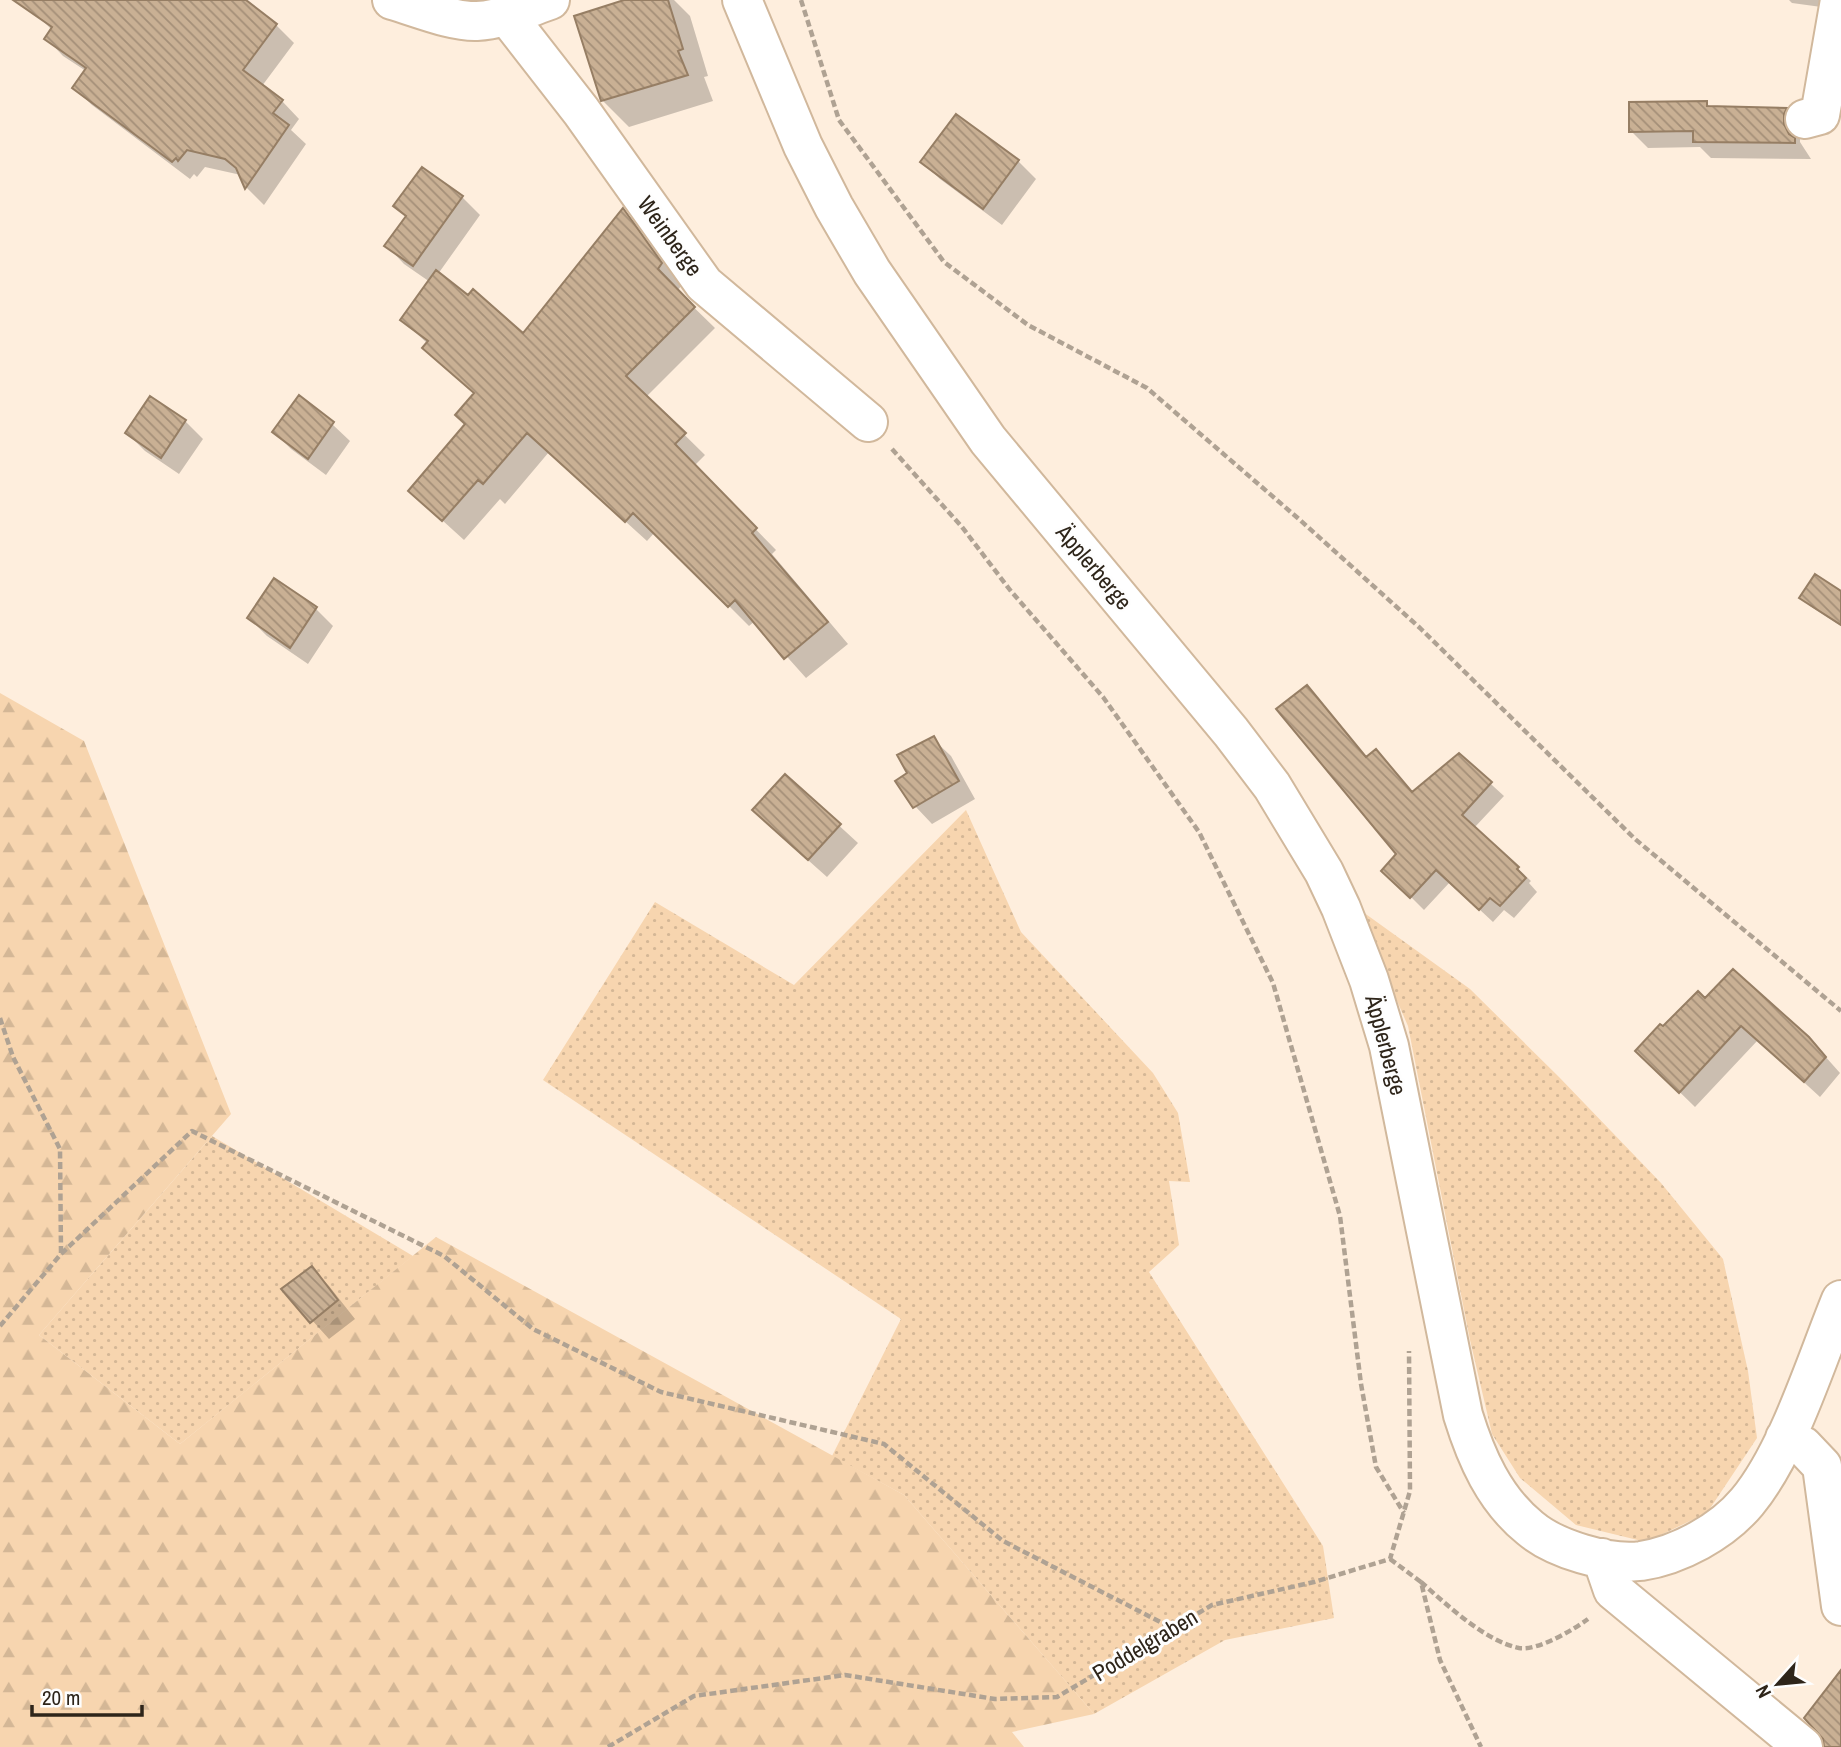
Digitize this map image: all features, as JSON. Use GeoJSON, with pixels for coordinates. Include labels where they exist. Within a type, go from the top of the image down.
{"type":"FeatureCollection","features":[{"type":"Feature","properties":{"kind":"street"},"geometry":{"type":"LineString","coordinates":[[393,0],[452,17],[477,21],[507,16],[550,0]]}},
{"type":"Feature","properties":{"kind":"street","name":"Äpplerberge"},"geometry":{"type":"LineString","coordinates":[[742,0],[803,146],[834,207],[872,272],[988,440],[1231,732],[1272,786],[1324,872],[1369,980],[1389,1046],[1453,1371],[1473,1448],[1487,1476],[1507,1504],[1530,1528],[1607,1574],[1698,1541],[1732,1516],[1758,1486],[1785,1438],[1841,1300]]}},
{"type":"Feature","properties":{"kind":"street"},"geometry":{"type":"LineString","coordinates":[[1805,119],[1820,115],[1840,0]]}},
{"type":"Feature","properties":{"kind":"street","name":"Weinberge"},"geometry":{"type":"LineString","coordinates":[[507,16],[581,111],[704,284],[868,422]]}},
{"type":"Feature","properties":{"kind":"street"},"geometry":{"type":"LineString","coordinates":[[1785,1438],[1803,1446],[1822,1466],[1841,1606]]}},
{"type":"Feature","properties":{"kind":"street"},"geometry":{"type":"LineString","coordinates":[[1607,1574],[1803,1747]]}},
{"type":"Feature","properties":{"kind":"path"},"geometry":{"type":"LineString","coordinates":[[800,0],[839,120],[944,262],[1028,325],[1147,388],[1420,628],[1635,839],[1841,1011]]}},
{"type":"Feature","properties":{"kind":"path"},"geometry":{"type":"LineString","coordinates":[[868,422],[962,527],[1010,590],[1103,697],[1199,832],[1273,983],[1340,1216],[1376,1467],[1404,1513]]}},
{"type":"Feature","properties":{"kind":"path"},"geometry":{"type":"LineString","coordinates":[[0,1018],[13,1057],[60,1149],[61,1254]]}},
{"type":"Feature","properties":{"kind":"path"},"geometry":{"type":"LineString","coordinates":[[0,1326],[61,1254],[192,1131],[444,1256],[533,1329],[662,1392],[884,1444],[1003,1541],[1172,1628]]}},
{"type":"Feature","properties":{"kind":"path"},"geometry":{"type":"LineString","coordinates":[[1409,1343],[1410,1491],[1390,1559],[1486,1634],[1521,1648],[1548,1643],[1586,1621],[1607,1574]]}},
{"type":"Feature","properties":{"kind":"path","name":"Poddelgraben"},"geometry":{"type":"LineString","coordinates":[[608,1747],[694,1696],[845,1675],[995,1699],[1057,1697],[1212,1605],[1314,1582],[1390,1559]]}},
{"type":"Feature","properties":{"kind":"path"},"geometry":{"type":"LineString","coordinates":[[1421,1582],[1440,1660],[1480,1747]]}},
{"type":"Feature","properties":{"kind":"green space"},"geometry":{"type":"Polygon","coordinates":[[[0,693],[84,741],[231,1114],[39,1335],[180,1444],[436,1237],[904,1495],[1094,1714],[1012,1732],[1024,1747],[0,1747],[0,693]]]}},
{"type":"Feature","properties":{"kind":"green space"},"geometry":{"type":"Polygon","coordinates":[[[966,810],[1021,932],[1153,1073],[1178,1113],[1190,1182],[1169,1181],[1179,1245],[1149,1272],[1323,1546],[1334,1618],[1225,1640],[1094,1714],[904,1495],[832,1456],[901,1319],[543,1080],[655,902],[794,985],[966,810]]]}},
{"type":"Feature","properties":{"kind":"green space"},"geometry":{"type":"Polygon","coordinates":[[[1356,907],[1470,989],[1661,1183],[1723,1259],[1748,1371],[1757,1438],[1707,1513],[1646,1542],[1576,1525],[1520,1478],[1492,1434],[1470,1340],[1408,1026],[1356,907]]]}},
{"type":"Feature","properties":{"kind":"green space"},"geometry":{"type":"Polygon","coordinates":[[[212,1136],[413,1256],[180,1444],[39,1335],[212,1136]]]}},
{"type":"Feature","properties":{"kind":"building"},"geometry":{"type":"Polygon","coordinates":[[[13,0],[246,0],[277,24],[243,70],[283,100],[273,113],[289,125],[245,189],[236,168],[225,159],[187,150],[178,161],[176,158],[172,162],[72,88],[86,68],[44,39],[52,27],[13,0]]]}},
{"type":"Feature","properties":{"kind":"building"},"geometry":{"type":"Polygon","coordinates":[[[624,0],[668,0],[683,49],[678,51],[688,75],[601,101],[574,16],[624,0]]]}},
{"type":"Feature","properties":{"kind":"building"},"geometry":{"type":"Polygon","coordinates":[[[1707,101],[1707,106],[1787,108],[1784,124],[1789,134],[1795,138],[1795,143],[1693,142],[1693,131],[1629,132],[1629,102],[1707,101]]]}},
{"type":"Feature","properties":{"kind":"building"},"geometry":{"type":"Polygon","coordinates":[[[956,114],[1019,160],[983,209],[920,162],[956,114]]]}},
{"type":"Feature","properties":{"kind":"building"},"geometry":{"type":"Polygon","coordinates":[[[422,167],[463,196],[413,266],[384,246],[406,216],[393,206],[422,167]]]}},
{"type":"Feature","properties":{"kind":"building"},"geometry":{"type":"Polygon","coordinates":[[[623,208],[662,263],[658,269],[695,307],[626,376],[686,433],[675,444],[757,528],[752,533],[828,622],[784,659],[735,600],[728,607],[633,513],[625,522],[527,433],[483,484],[478,480],[442,521],[408,491],[465,424],[455,415],[474,393],[422,348],[428,341],[400,320],[436,270],[468,295],[473,289],[523,333],[623,208]]]}},
{"type":"Feature","properties":{"kind":"building"},"geometry":{"type":"Polygon","coordinates":[[[299,395],[334,422],[308,459],[272,432],[299,395]]]}},
{"type":"Feature","properties":{"kind":"building"},"geometry":{"type":"Polygon","coordinates":[[[150,396],[186,420],[161,458],[125,433],[150,396]]]}},
{"type":"Feature","properties":{"kind":"building"},"geometry":{"type":"Polygon","coordinates":[[[1815,574],[1841,591],[1841,625],[1799,598],[1815,574]]]}},
{"type":"Feature","properties":{"kind":"building"},"geometry":{"type":"Polygon","coordinates":[[[274,578],[317,607],[290,648],[247,618],[274,578]]]}},
{"type":"Feature","properties":{"kind":"building"},"geometry":{"type":"Polygon","coordinates":[[[1307,685],[1366,757],[1376,749],[1412,792],[1459,753],[1492,782],[1462,815],[1519,867],[1517,869],[1526,878],[1500,906],[1490,898],[1479,910],[1436,870],[1410,898],[1381,871],[1396,854],[1276,709],[1307,685]]]}},
{"type":"Feature","properties":{"kind":"building"},"geometry":{"type":"Polygon","coordinates":[[[934,736],[959,781],[913,808],[895,781],[907,773],[897,755],[934,736]]]}},
{"type":"Feature","properties":{"kind":"building"},"geometry":{"type":"Polygon","coordinates":[[[785,774],[841,824],[808,860],[752,810],[785,774]]]}},
{"type":"Feature","properties":{"kind":"building"},"geometry":{"type":"Polygon","coordinates":[[[1733,969],[1809,1037],[1826,1057],[1804,1082],[1741,1026],[1679,1093],[1635,1051],[1660,1024],[1663,1026],[1698,991],[1705,998],[1733,969]]]}},
{"type":"Feature","properties":{"kind":"building"},"geometry":{"type":"Polygon","coordinates":[[[312,1266],[338,1300],[310,1323],[281,1289],[312,1266]]]}},
{"type":"Feature","properties":{"kind":"building"},"geometry":{"type":"Polygon","coordinates":[[[1841,1670],[1841,1747],[1824,1747],[1823,1739],[1804,1718],[1841,1670]]]}}]}
